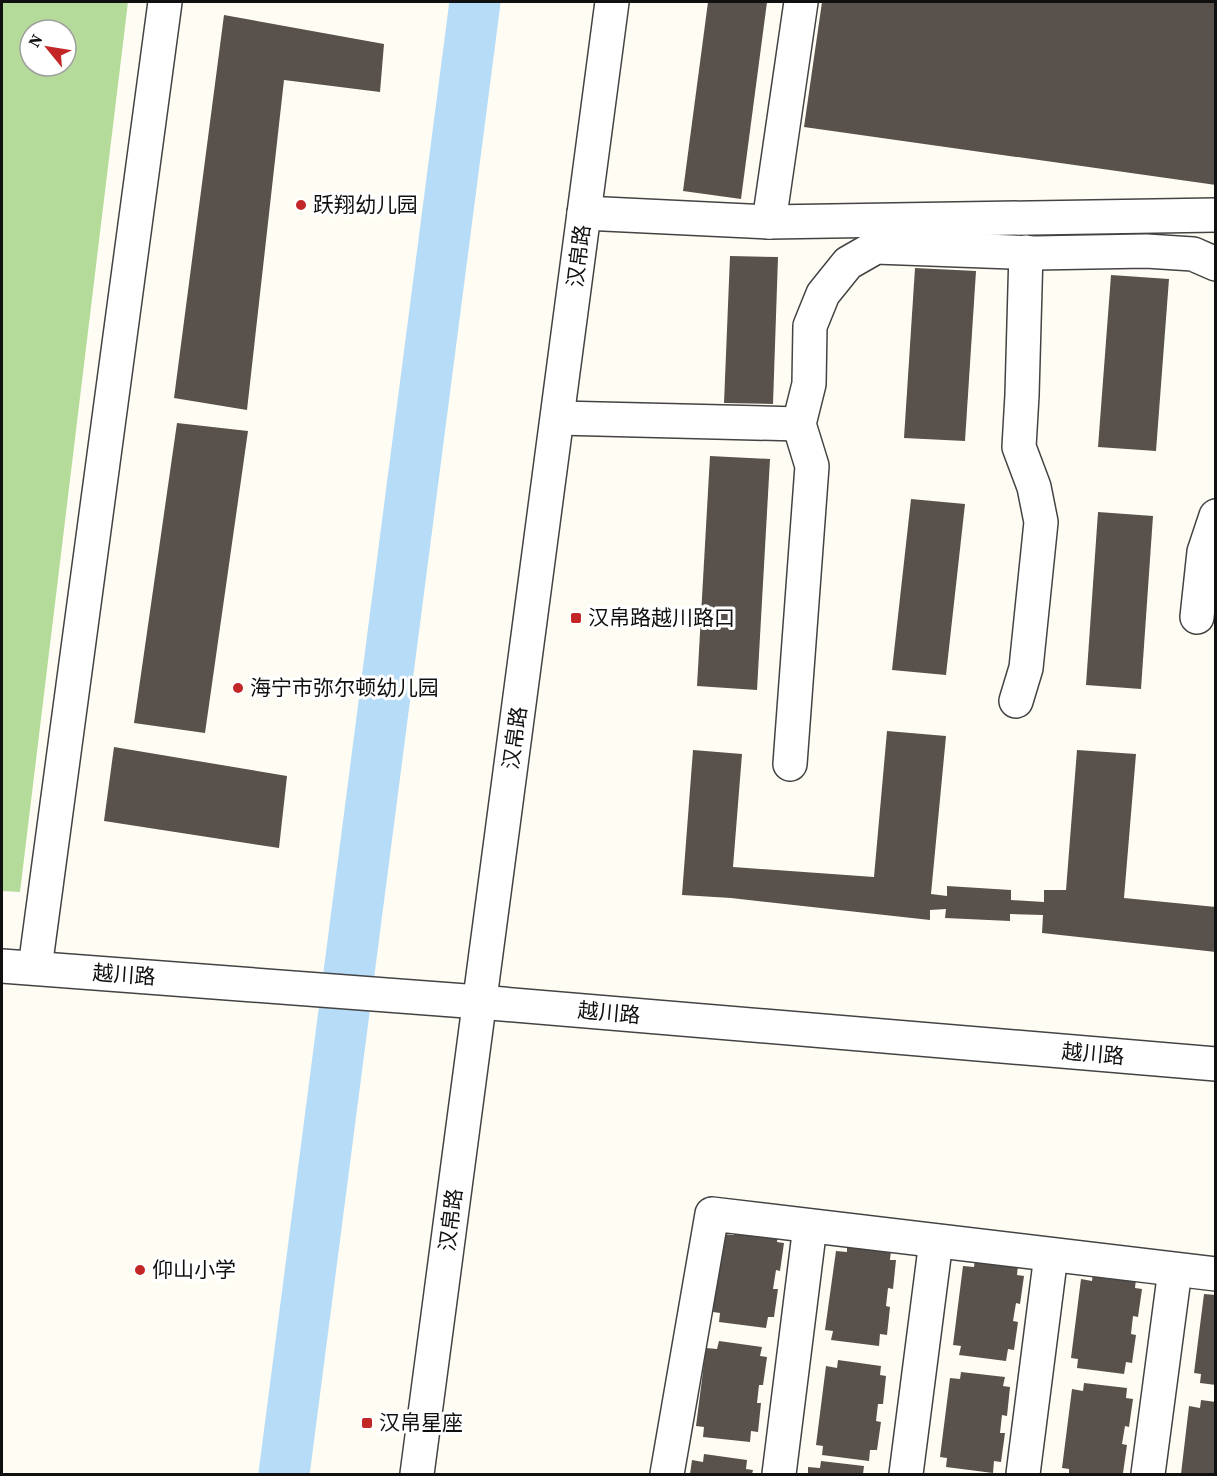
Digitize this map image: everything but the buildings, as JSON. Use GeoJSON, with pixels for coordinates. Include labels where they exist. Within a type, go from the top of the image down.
{"type":"FeatureCollection","features":[{"type":"Feature","properties":{"kind":"street"},"geometry":{"type":"LineString","coordinates":[[35,968],[165,2]]}},
{"type":"Feature","properties":{"kind":"street","name":"汉帛路"},"geometry":{"type":"LineString","coordinates":[[417,1474],[465,1001],[559,418],[612,2]]}},
{"type":"Feature","properties":{"kind":"street"},"geometry":{"type":"LineString","coordinates":[[769,222],[801,2]]}},
{"type":"Feature","properties":{"kind":"street"},"geometry":{"type":"LineString","coordinates":[[584,213],[769,222],[1215,215]]}},
{"type":"Feature","properties":{"kind":"street"},"geometry":{"type":"LineString","coordinates":[[790,764],[812,466],[800,424],[809,384],[810,326],[824,294],[848,263],[876,247],[1026,252],[1146,251],[1193,254],[1215,264]]}},
{"type":"Feature","properties":{"kind":"street"},"geometry":{"type":"LineString","coordinates":[[1016,701],[1026,668],[1041,522],[1034,487],[1018,447],[1022,396],[1026,252]]}},
{"type":"Feature","properties":{"kind":"street"},"geometry":{"type":"LineString","coordinates":[[559,418],[800,424]]}},
{"type":"Feature","properties":{"kind":"street"},"geometry":{"type":"LineString","coordinates":[[1197,617],[1204,552],[1215,516]]}},
{"type":"Feature","properties":{"kind":"street","name":"越川路"},"geometry":{"type":"LineString","coordinates":[[2,966],[465,1001],[1215,1064]]}},
{"type":"Feature","properties":{"kind":"street"},"geometry":{"type":"LineString","coordinates":[[667,1474],[711,1214],[1215,1274]]}},
{"type":"Feature","properties":{"kind":"street"},"geometry":{"type":"LineString","coordinates":[[780,1474],[810,1226]]}},
{"type":"Feature","properties":{"kind":"street"},"geometry":{"type":"LineString","coordinates":[[906,1474],[936,1241]]}},
{"type":"Feature","properties":{"kind":"street"},"geometry":{"type":"LineString","coordinates":[[1023,1474],[1051,1255]]}},
{"type":"Feature","properties":{"kind":"street"},"geometry":{"type":"LineString","coordinates":[[1148,1474],[1175,1270]]}},
{"type":"Feature","properties":{"kind":"green space"},"geometry":{"type":"Polygon","coordinates":[[[2,2],[128,2],[20,892],[2,891],[2,2]]]}},
{"type":"Feature","properties":{"kind":"waterway"},"geometry":{"type":"LineString","coordinates":[[284,1474],[475,2]]}},
{"type":"Feature","properties":{"kind":"place","name":"跃翔幼儿园"},"geometry":{"type":"Point","coordinates":[301,205]}},
{"type":"Feature","properties":{"kind":"place","name":"汉帛路越川路口"},"geometry":{"type":"Point","coordinates":[576,618]}},
{"type":"Feature","properties":{"kind":"place","name":"海宁市弥尔顿幼儿园"},"geometry":{"type":"Point","coordinates":[238,688]}},
{"type":"Feature","properties":{"kind":"place","name":"仰山小学"},"geometry":{"type":"Point","coordinates":[140,1270]}},
{"type":"Feature","properties":{"kind":"place","name":"汉帛星座"},"geometry":{"type":"Point","coordinates":[367,1423]}}]}
